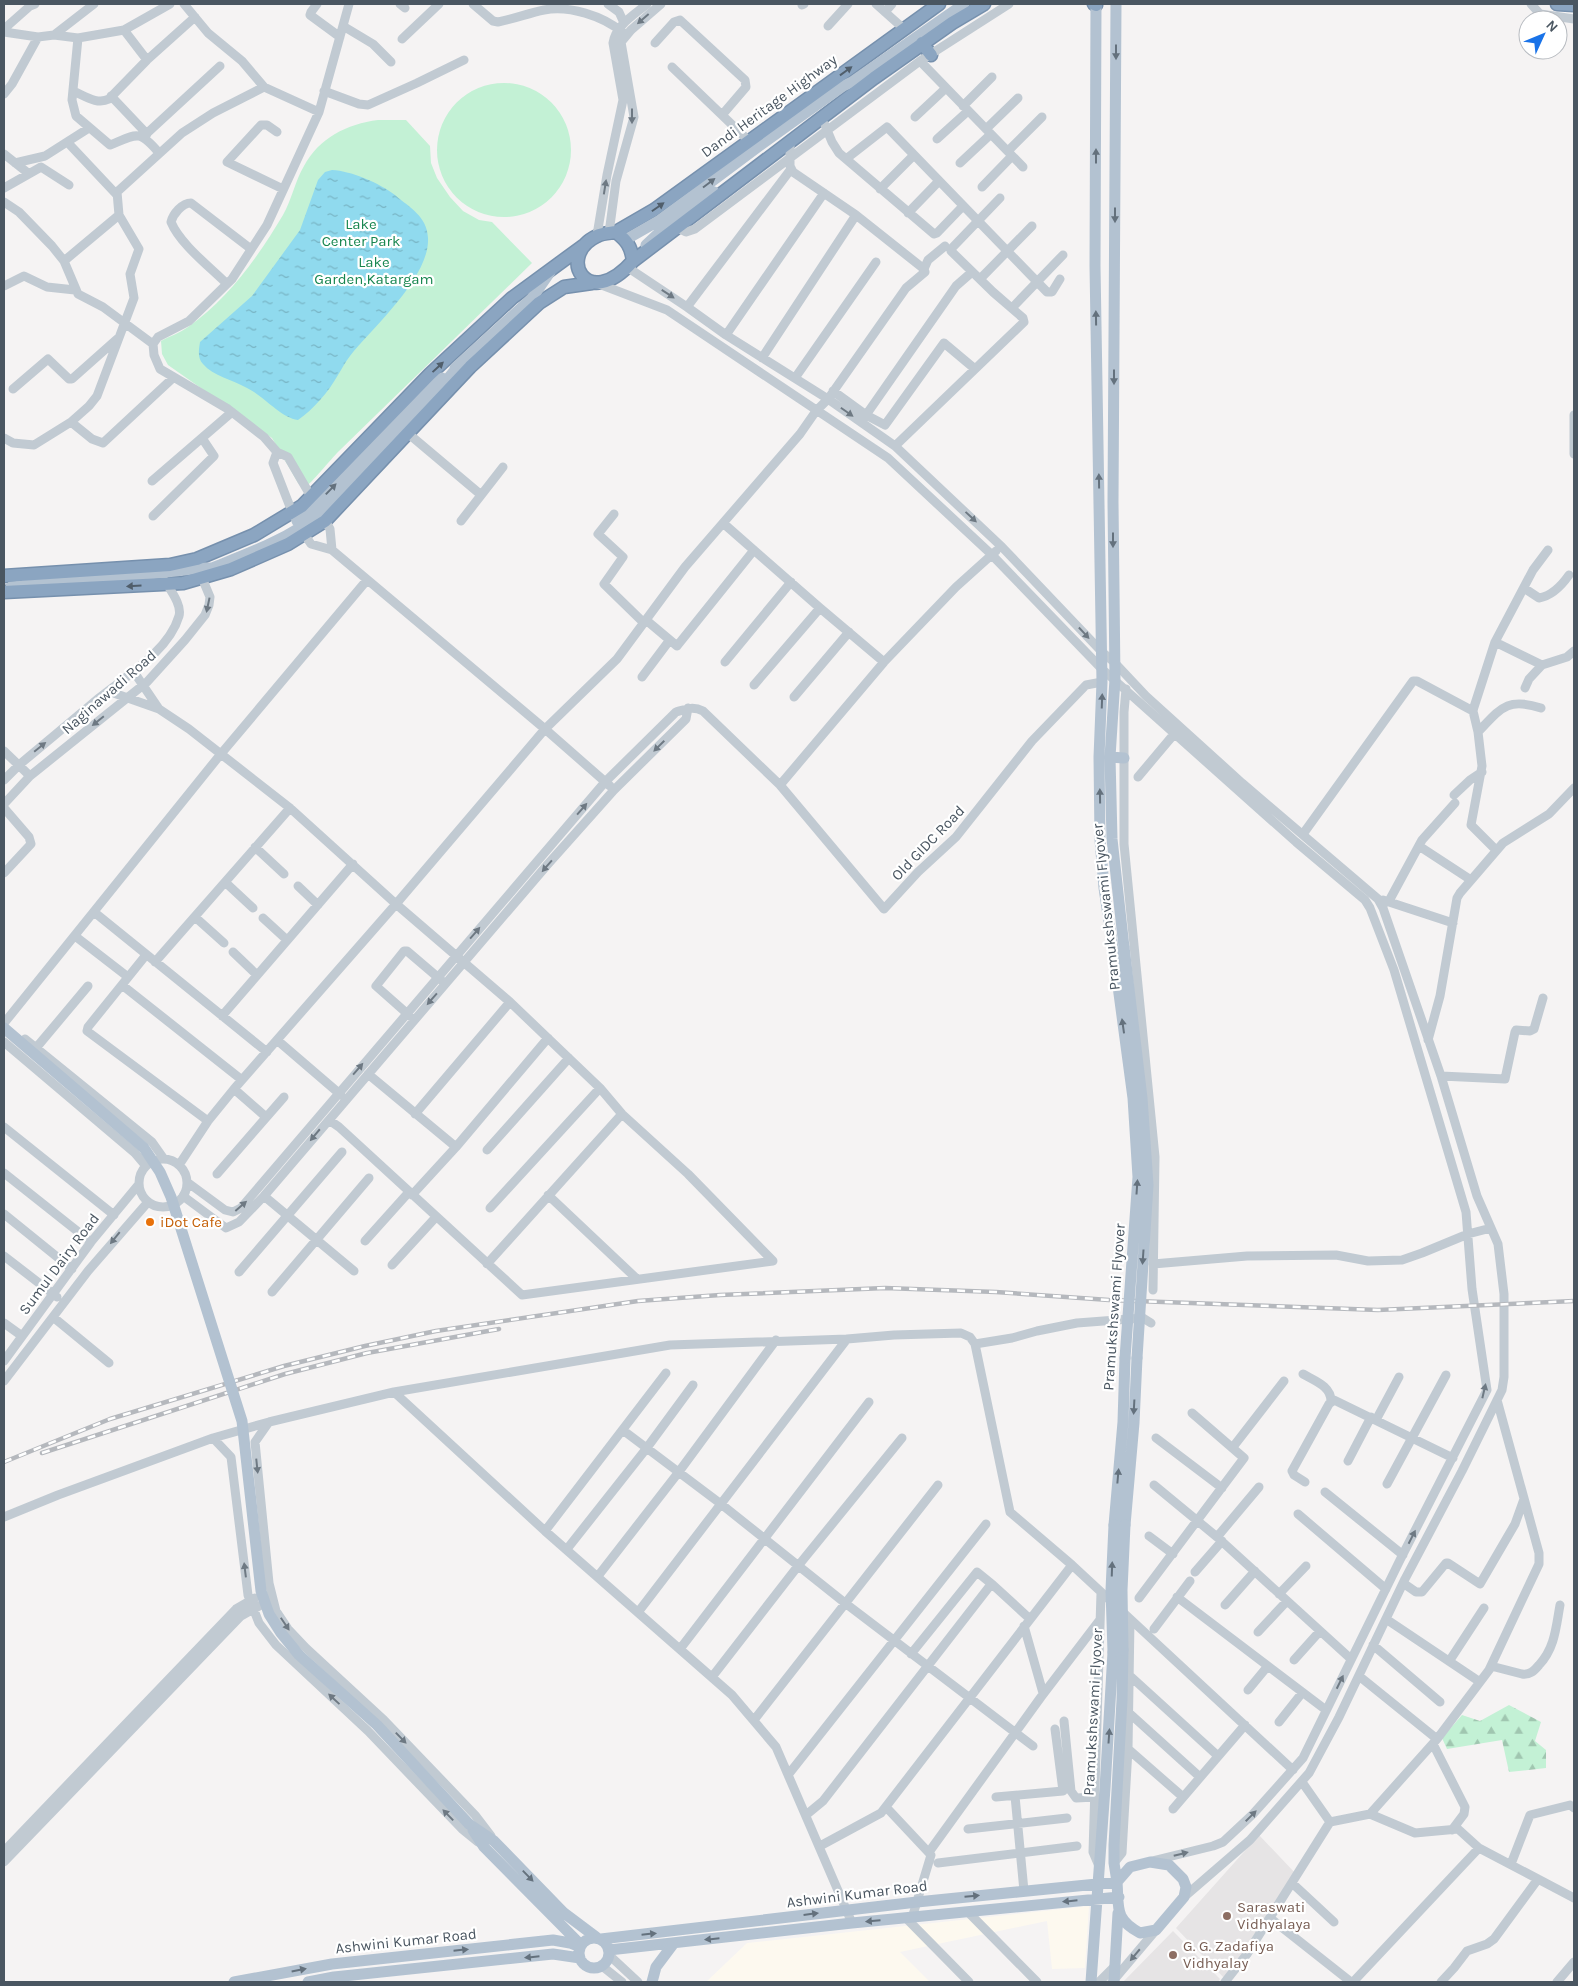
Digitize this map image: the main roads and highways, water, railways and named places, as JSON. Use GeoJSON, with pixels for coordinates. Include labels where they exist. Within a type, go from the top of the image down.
{"type":"FeatureCollection","features":[{"type":"Feature","properties":{"kind":"highway","name":"Dandi Heritage Highway"},"geometry":{"type":"LineString","coordinates":[[612,235],[654,210],[939,4]]}},
{"type":"Feature","properties":{"kind":"highway"},"geometry":{"type":"LineString","coordinates":[[4,592],[161,575],[199,568],[239,565],[288,544],[298,525],[405,431],[539,303],[564,286],[610,280],[676,227],[922,43],[984,4]]}},
{"type":"Feature","properties":{"kind":"highway"},"geometry":{"type":"LineString","coordinates":[[1557,4],[1574,5]]}},
{"type":"Feature","properties":{"kind":"highway"},"geometry":{"type":"LineString","coordinates":[[922,43],[925,58]]}},
{"type":"Feature","properties":{"kind":"highway"},"geometry":{"type":"LineString","coordinates":[[4,576],[161,575],[183,583],[199,568],[254,535],[298,525],[318,509],[430,374],[512,298],[554,266],[582,246],[612,235],[631,248],[631,262]]}},
{"type":"Feature","properties":{"kind":"highway"},"geometry":{"type":"LineString","coordinates":[[582,246],[577,264],[581,274],[595,283]]}},
{"type":"Feature","properties":{"kind":"main road"},"geometry":{"type":"LineString","coordinates":[[612,235],[660,220],[773,135],[964,4]]}},
{"type":"Feature","properties":{"kind":"main road","name":"Pramukshswami Flyover"},"geometry":{"type":"LineString","coordinates":[[1095,4],[1095,266],[1102,652],[1100,840],[1104,888],[1118,948]]}},
{"type":"Feature","properties":{"kind":"main road","name":"Pramukshswami Flyover"},"geometry":{"type":"LineString","coordinates":[[1116,4],[1115,679],[1110,757],[1118,948],[1133,1098],[1138,1177],[1111,1590],[1113,1652],[1111,1785],[1114,1863],[1118,1882]]}},
{"type":"Feature","properties":{"kind":"main road"},"geometry":{"type":"LineString","coordinates":[[631,262],[662,230],[786,139],[846,91],[852,82]]}},
{"type":"Feature","properties":{"kind":"main road"},"geometry":{"type":"LineString","coordinates":[[318,509],[428,389],[459,365],[532,298],[554,266]]}},
{"type":"Feature","properties":{"kind":"main road"},"geometry":{"type":"LineString","coordinates":[[532,298],[564,286]]}},
{"type":"Feature","properties":{"kind":"main road"},"geometry":{"type":"LineString","coordinates":[[405,431],[459,365]]}},
{"type":"Feature","properties":{"kind":"main road"},"geometry":{"type":"LineString","coordinates":[[4,587],[23,586],[29,582],[161,575]]}},
{"type":"Feature","properties":{"kind":"main road"},"geometry":{"type":"LineString","coordinates":[[4,580],[22,578],[29,582]]}},
{"type":"Feature","properties":{"kind":"main road"},"geometry":{"type":"LineString","coordinates":[[1110,757],[1124,758]]}},
{"type":"Feature","properties":{"kind":"main road"},"geometry":{"type":"LineString","coordinates":[[4,1024],[144,1148],[160,1172],[171,1196],[242,1421],[261,1591],[269,1614],[280,1633],[299,1655],[377,1725],[489,1844],[564,1913],[608,1946],[609,1953],[605,1964],[596,1968],[587,1966],[581,1950],[489,1844]]}},
{"type":"Feature","properties":{"kind":"main road","name":"Pramukshswami Flyover"},"geometry":{"type":"LineString","coordinates":[[1091,1982],[1099,1867],[1111,1785]]}},
{"type":"Feature","properties":{"kind":"main road"},"geometry":{"type":"LineString","coordinates":[[1113,1981],[1118,1913],[1118,1882],[1130,1867],[1150,1862],[1168,1865],[1178,1874],[1186,1886],[1184,1897],[1156,1930],[1140,1933],[1130,1928],[1118,1913]]}},
{"type":"Feature","properties":{"kind":"main road","name":"Ashwini Kumar Road"},"geometry":{"type":"LineString","coordinates":[[598,1938],[917,1902],[1118,1882]]}},
{"type":"Feature","properties":{"kind":"main road","name":"Ashwini Kumar Road"},"geometry":{"type":"LineString","coordinates":[[609,1953],[674,1943],[852,1923],[1118,1898]]}},
{"type":"Feature","properties":{"kind":"main road"},"geometry":{"type":"LineString","coordinates":[[581,1950],[586,1940],[598,1938]]}},
{"type":"Feature","properties":{"kind":"main road","name":"Ashwini Kumar Road"},"geometry":{"type":"LineString","coordinates":[[234,1982],[332,1964],[553,1940],[570,1943],[581,1950]]}},
{"type":"Feature","properties":{"kind":"main road"},"geometry":{"type":"LineString","coordinates":[[652,1982],[656,1967],[674,1943]]}},
{"type":"Feature","properties":{"kind":"main road","name":"Ashwini Kumar Road"},"geometry":{"type":"LineString","coordinates":[[308,1982],[581,1950]]}},
{"type":"Feature","properties":{"kind":"water"},"geometry":{"type":"Polygon","coordinates":[[[332,170],[357,175],[373,182],[395,195],[417,213],[427,230],[426,253],[420,269],[398,301],[350,356],[320,400],[298,420],[285,415],[242,385],[207,368],[200,359],[199,348],[200,342],[252,296],[300,230],[318,180],[325,172],[332,170]]]}},
{"type":"Feature","properties":{"kind":"railway"},"geometry":{"type":"LineString","coordinates":[[4,1462],[110,1419],[284,1366],[436,1331],[638,1301],[720,1295],[885,1288],[996,1292],[1109,1300],[1378,1310],[1574,1301]]}},
{"type":"Feature","properties":{"kind":"railway"},"geometry":{"type":"LineString","coordinates":[[42,1453],[285,1374],[367,1353],[499,1329]]}},
{"type":"Feature","properties":{"kind":"place","name":"iDot Cafe"},"geometry":{"type":"Point","coordinates":[150,1222]}},
{"type":"Feature","properties":{"kind":"place","name":"Saraswati Vidhyalaya"},"geometry":{"type":"Point","coordinates":[1227,1916]}},
{"type":"Feature","properties":{"kind":"place","name":"G. G. Zadafiya Vidhyalay"},"geometry":{"type":"Point","coordinates":[1173,1955]}},
{"type":"Feature","properties":{"kind":"park label","name":"Lake Center Park"},"geometry":{"type":"Point","coordinates":[361,232]}},
{"type":"Feature","properties":{"kind":"park label","name":"Lake Garden,Katargam"},"geometry":{"type":"Point","coordinates":[374,270]}}]}
